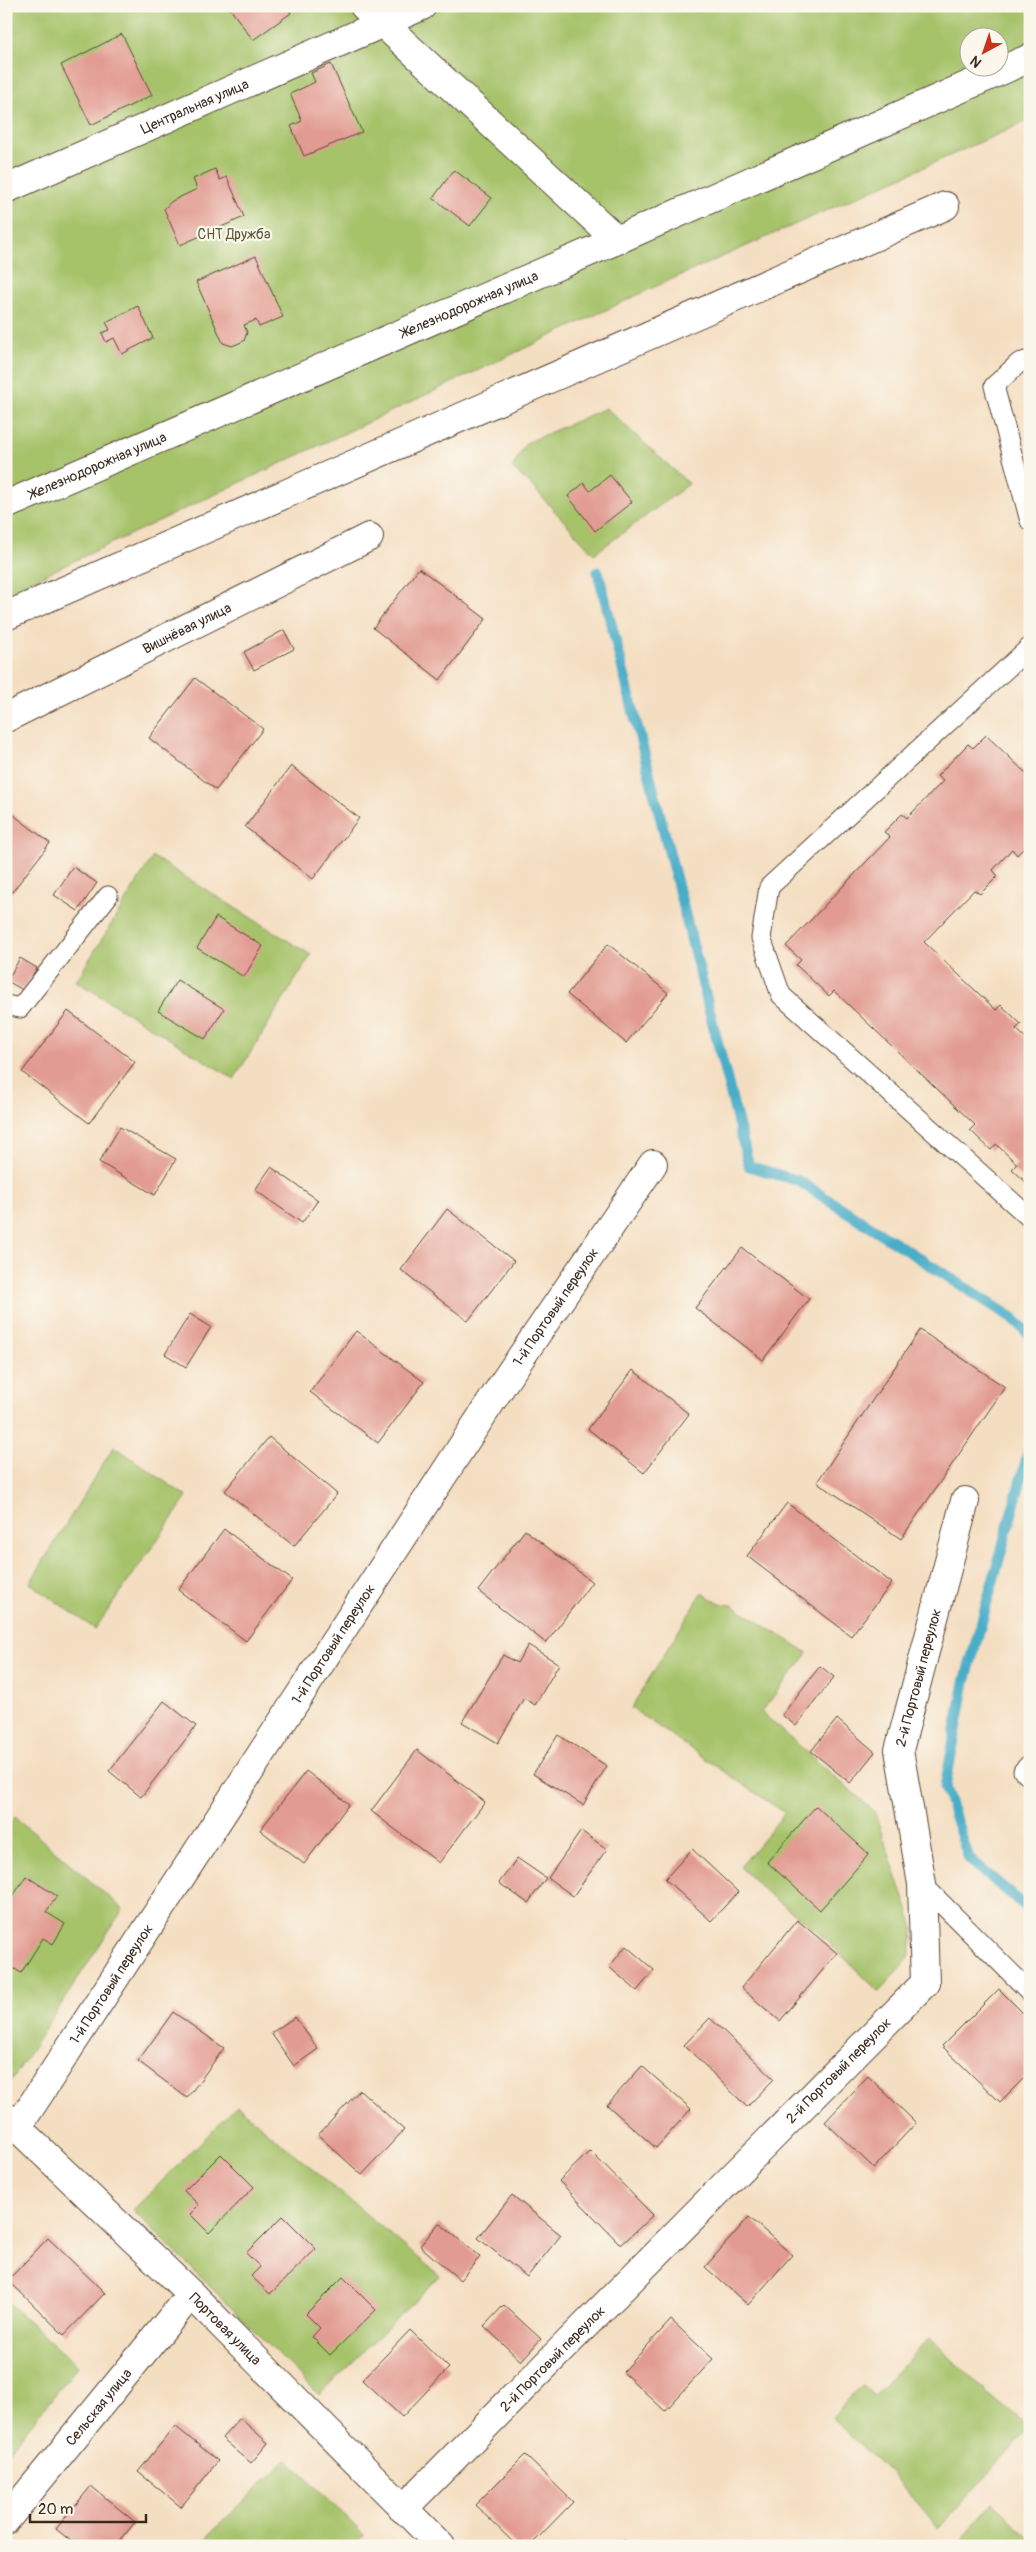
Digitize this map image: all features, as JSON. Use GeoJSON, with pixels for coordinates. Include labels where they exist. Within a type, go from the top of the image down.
{"type":"FeatureCollection","features":[{"type":"Feature","properties":{"kind":"street","name":"Центральная улица"},"geometry":{"type":"LineString","coordinates":[[6,189],[374,15],[422,6]]}},
{"type":"Feature","properties":{"kind":"street"},"geometry":{"type":"LineString","coordinates":[[374,15],[617,240]]}},
{"type":"Feature","properties":{"kind":"street","name":"Железнодорожная улица"},"geometry":{"type":"LineString","coordinates":[[6,505],[617,240],[1030,58]]}},
{"type":"Feature","properties":{"kind":"street"},"geometry":{"type":"LineString","coordinates":[[6,616],[946,206]]}},
{"type":"Feature","properties":{"kind":"street","name":"Вишнёвая улица"},"geometry":{"type":"LineString","coordinates":[[6,718],[369,537]]}},
{"type":"Feature","properties":{"kind":"street","name":"1-й Портовый переулок"},"geometry":{"type":"LineString","coordinates":[[12,2123],[500,1387],[653,1164]]}},
{"type":"Feature","properties":{"kind":"street","name":"2-й Портовый переулок"},"geometry":{"type":"LineString","coordinates":[[404,2509],[926,1983],[922,1884],[900,1750],[965,1501]]}},
{"type":"Feature","properties":{"kind":"street","name":"Портовая улица"},"geometry":{"type":"LineString","coordinates":[[12,2123],[191,2294],[441,2546]]}},
{"type":"Feature","properties":{"kind":"street","name":"Сельская улица"},"geometry":{"type":"LineString","coordinates":[[6,2520],[191,2294]]}},
{"type":"Feature","properties":{"kind":"lane"},"geometry":{"type":"LineString","coordinates":[[1030,360],[1018,363],[994,386],[1030,521]]}},
{"type":"Feature","properties":{"kind":"lane"},"geometry":{"type":"LineString","coordinates":[[1030,647],[769,887],[761,938],[782,995],[1030,1218]]}},
{"type":"Feature","properties":{"kind":"lane"},"geometry":{"type":"LineString","coordinates":[[6,1005],[20,1008],[108,896]]}},
{"type":"Feature","properties":{"kind":"lane"},"geometry":{"type":"LineString","coordinates":[[922,1884],[1030,1992]]}},
{"type":"Feature","properties":{"kind":"green space","name":"СНТ Дружба"},"geometry":{"type":"Polygon","coordinates":[[[6,6],[1030,6],[1030,120],[661,284],[6,593],[6,6]]]}},
{"type":"Feature","properties":{"kind":"green space"},"geometry":{"type":"Polygon","coordinates":[[[606,408],[689,484],[594,554],[530,484],[512,468],[526,443],[606,408]]]}},
{"type":"Feature","properties":{"kind":"green space"},"geometry":{"type":"Polygon","coordinates":[[[153,857],[311,955],[234,1079],[76,981],[153,857]]]}},
{"type":"Feature","properties":{"kind":"green space"},"geometry":{"type":"Polygon","coordinates":[[[114,1446],[187,1497],[95,1629],[30,1583],[114,1446]]]}},
{"type":"Feature","properties":{"kind":"green space"},"geometry":{"type":"Polygon","coordinates":[[[702,1593],[720,1604],[732,1605],[808,1653],[761,1712],[874,1811],[914,1927],[909,1958],[879,1992],[816,1930],[766,1892],[740,1867],[785,1813],[631,1708],[702,1593]]]}},
{"type":"Feature","properties":{"kind":"green space"},"geometry":{"type":"Polygon","coordinates":[[[15,1817],[123,1909],[10,2083],[6,2080],[6,1827],[15,1817]]]}},
{"type":"Feature","properties":{"kind":"green space"},"geometry":{"type":"Polygon","coordinates":[[[237,2106],[440,2276],[319,2395],[133,2210],[237,2106]]]}},
{"type":"Feature","properties":{"kind":"green space"},"geometry":{"type":"Polygon","coordinates":[[[6,2301],[78,2366],[6,2455],[6,2301]]]}},
{"type":"Feature","properties":{"kind":"green space"},"geometry":{"type":"Polygon","coordinates":[[[930,2338],[988,2394],[1030,2428],[938,2528],[900,2484],[832,2417],[862,2385],[874,2396],[930,2338]]]}},
{"type":"Feature","properties":{"kind":"green space"},"geometry":{"type":"Polygon","coordinates":[[[287,2459],[364,2535],[353,2546],[198,2546],[287,2459]]]}},
{"type":"Feature","properties":{"kind":"green space"},"geometry":{"type":"Polygon","coordinates":[[[993,2504],[1030,2537],[1030,2546],[955,2546],[993,2504]]]}},
{"type":"Feature","properties":{"kind":"building"},"geometry":{"type":"Polygon","coordinates":[[[228,6],[286,6],[291,13],[253,40],[228,6]]]}},
{"type":"Feature","properties":{"kind":"building"},"geometry":{"type":"Polygon","coordinates":[[[122,34],[152,95],[91,125],[61,65],[122,34]]]}},
{"type":"Feature","properties":{"kind":"building"},"geometry":{"type":"Polygon","coordinates":[[[331,64],[362,132],[304,156],[291,126],[302,121],[290,94],[315,82],[311,73],[331,64]]]}},
{"type":"Feature","properties":{"kind":"building"},"geometry":{"type":"Polygon","coordinates":[[[215,169],[220,180],[227,177],[244,217],[180,245],[164,209],[172,201],[197,189],[193,179],[215,169]]]}},
{"type":"Feature","properties":{"kind":"building"},"geometry":{"type":"Polygon","coordinates":[[[454,170],[492,198],[470,226],[433,198],[454,170]]]}},
{"type":"Feature","properties":{"kind":"building"},"geometry":{"type":"Polygon","coordinates":[[[256,256],[283,317],[259,327],[256,320],[244,325],[247,332],[244,341],[232,346],[223,343],[196,282],[256,256]]]}},
{"type":"Feature","properties":{"kind":"building"},"geometry":{"type":"Polygon","coordinates":[[[138,306],[153,338],[122,354],[114,338],[106,342],[102,333],[110,330],[106,322],[138,306]]]}},
{"type":"Feature","properties":{"kind":"building"},"geometry":{"type":"Polygon","coordinates":[[[610,475],[632,502],[595,531],[568,496],[584,483],[590,491],[610,475]]]}},
{"type":"Feature","properties":{"kind":"building"},"geometry":{"type":"Polygon","coordinates":[[[419,568],[486,619],[440,680],[373,628],[419,568]]]}},
{"type":"Feature","properties":{"kind":"building"},"geometry":{"type":"Polygon","coordinates":[[[284,630],[294,649],[254,670],[244,652],[284,630]]]}},
{"type":"Feature","properties":{"kind":"building"},"geometry":{"type":"Polygon","coordinates":[[[195,678],[263,729],[216,790],[149,738],[195,678]]]}},
{"type":"Feature","properties":{"kind":"building"},"geometry":{"type":"Polygon","coordinates":[[[986,735],[1030,777],[1030,842],[1017,855],[1012,849],[993,870],[998,876],[980,894],[974,890],[924,942],[996,1010],[1001,1005],[1021,1024],[1016,1029],[1030,1042],[1030,1186],[1012,1169],[1017,1164],[996,1144],[991,1150],[970,1130],[975,1125],[834,991],[829,996],[796,965],[801,960],[786,946],[890,837],[884,832],[902,814],[907,818],[943,781],[937,776],[968,744],[973,748],[986,735]]]}},
{"type":"Feature","properties":{"kind":"building"},"geometry":{"type":"Polygon","coordinates":[[[291,766],[359,818],[313,879],[245,827],[291,766]]]}},
{"type":"Feature","properties":{"kind":"building"},"geometry":{"type":"Polygon","coordinates":[[[6,809],[50,843],[6,900],[6,809]]]}},
{"type":"Feature","properties":{"kind":"building"},"geometry":{"type":"Polygon","coordinates":[[[73,867],[97,883],[78,911],[54,895],[73,867]]]}},
{"type":"Feature","properties":{"kind":"building"},"geometry":{"type":"Polygon","coordinates":[[[216,917],[263,946],[244,977],[197,948],[216,917]]]}},
{"type":"Feature","properties":{"kind":"building"},"geometry":{"type":"Polygon","coordinates":[[[608,944],[668,993],[626,1043],[567,994],[608,944]]]}},
{"type":"Feature","properties":{"kind":"building"},"geometry":{"type":"Polygon","coordinates":[[[20,958],[37,968],[23,990],[7,981],[20,958]]]}},
{"type":"Feature","properties":{"kind":"building"},"geometry":{"type":"Polygon","coordinates":[[[177,980],[224,1009],[205,1039],[158,1011],[177,980]]]}},
{"type":"Feature","properties":{"kind":"building"},"geometry":{"type":"Polygon","coordinates":[[[68,1011],[135,1062],[89,1123],[22,1072],[68,1011]]]}},
{"type":"Feature","properties":{"kind":"building"},"geometry":{"type":"Polygon","coordinates":[[[120,1127],[176,1159],[155,1195],[99,1162],[120,1127]]]}},
{"type":"Feature","properties":{"kind":"building"},"geometry":{"type":"Polygon","coordinates":[[[271,1167],[318,1200],[302,1223],[255,1190],[271,1167]]]}},
{"type":"Feature","properties":{"kind":"building"},"geometry":{"type":"Polygon","coordinates":[[[447,1209],[514,1261],[468,1321],[401,1270],[447,1209]]]}},
{"type":"Feature","properties":{"kind":"building"},"geometry":{"type":"Polygon","coordinates":[[[742,1248],[809,1299],[763,1360],[695,1308],[742,1248]]]}},
{"type":"Feature","properties":{"kind":"building"},"geometry":{"type":"Polygon","coordinates":[[[190,1314],[211,1327],[186,1367],[165,1354],[190,1314]]]}},
{"type":"Feature","properties":{"kind":"building"},"geometry":{"type":"Polygon","coordinates":[[[920,1330],[1005,1387],[901,1539],[817,1482],[920,1330]]]}},
{"type":"Feature","properties":{"kind":"building"},"geometry":{"type":"Polygon","coordinates":[[[356,1331],[424,1382],[378,1443],[310,1392],[356,1331]]]}},
{"type":"Feature","properties":{"kind":"building"},"geometry":{"type":"Polygon","coordinates":[[[633,1370],[689,1414],[644,1473],[588,1429],[633,1370]]]}},
{"type":"Feature","properties":{"kind":"building"},"geometry":{"type":"Polygon","coordinates":[[[269,1437],[337,1494],[294,1546],[225,1491],[269,1437]]]}},
{"type":"Feature","properties":{"kind":"building"},"geometry":{"type":"Polygon","coordinates":[[[787,1503],[892,1583],[851,1636],[747,1556],[787,1503]]]}},
{"type":"Feature","properties":{"kind":"building"},"geometry":{"type":"Polygon","coordinates":[[[224,1529],[292,1580],[246,1641],[178,1590],[224,1529]]]}},
{"type":"Feature","properties":{"kind":"building"},"geometry":{"type":"Polygon","coordinates":[[[525,1530],[592,1582],[546,1643],[478,1591],[525,1530]]]}},
{"type":"Feature","properties":{"kind":"building"},"geometry":{"type":"Polygon","coordinates":[[[528,1645],[559,1664],[535,1705],[524,1698],[498,1743],[462,1722],[503,1655],[517,1663],[528,1645]]]}},
{"type":"Feature","properties":{"kind":"building"},"geometry":{"type":"Polygon","coordinates":[[[820,1666],[834,1677],[796,1726],[782,1715],[820,1666]]]}},
{"type":"Feature","properties":{"kind":"building"},"geometry":{"type":"Polygon","coordinates":[[[164,1701],[196,1726],[141,1797],[109,1771],[164,1701]]]}},
{"type":"Feature","properties":{"kind":"building"},"geometry":{"type":"Polygon","coordinates":[[[837,1719],[875,1752],[850,1783],[811,1751],[837,1719]]]}},
{"type":"Feature","properties":{"kind":"building"},"geometry":{"type":"Polygon","coordinates":[[[558,1735],[607,1766],[583,1805],[533,1774],[558,1735]]]}},
{"type":"Feature","properties":{"kind":"building"},"geometry":{"type":"Polygon","coordinates":[[[417,1750],[485,1802],[439,1863],[371,1811],[417,1750]]]}},
{"type":"Feature","properties":{"kind":"building"},"geometry":{"type":"Polygon","coordinates":[[[306,1771],[349,1804],[304,1864],[260,1830],[306,1771]]]}},
{"type":"Feature","properties":{"kind":"building"},"geometry":{"type":"Polygon","coordinates":[[[816,1806],[869,1854],[820,1910],[767,1862],[816,1806]]]}},
{"type":"Feature","properties":{"kind":"building"},"geometry":{"type":"Polygon","coordinates":[[[581,1831],[607,1849],[573,1896],[548,1878],[581,1831]]]}},
{"type":"Feature","properties":{"kind":"building"},"geometry":{"type":"Polygon","coordinates":[[[692,1849],[738,1892],[711,1921],[665,1879],[692,1849]]]}},
{"type":"Feature","properties":{"kind":"building"},"geometry":{"type":"Polygon","coordinates":[[[517,1858],[546,1878],[528,1903],[499,1883],[517,1858]]]}},
{"type":"Feature","properties":{"kind":"building"},"geometry":{"type":"Polygon","coordinates":[[[26,1876],[57,1896],[46,1912],[65,1924],[53,1944],[43,1938],[21,1973],[6,1963],[6,1907],[26,1876]]]}},
{"type":"Feature","properties":{"kind":"building"},"geometry":{"type":"Polygon","coordinates":[[[797,1920],[837,1953],[780,2021],[741,1988],[797,1920]]]}},
{"type":"Feature","properties":{"kind":"building"},"geometry":{"type":"Polygon","coordinates":[[[626,1946],[654,1970],[637,1991],[609,1967],[626,1946]]]}},
{"type":"Feature","properties":{"kind":"building"},"geometry":{"type":"Polygon","coordinates":[[[999,1989],[1030,2020],[1030,2072],[1000,2102],[942,2046],[999,1989]]]}},
{"type":"Feature","properties":{"kind":"building"},"geometry":{"type":"Polygon","coordinates":[[[173,2012],[224,2048],[187,2098],[138,2061],[173,2012]]]}},
{"type":"Feature","properties":{"kind":"building"},"geometry":{"type":"Polygon","coordinates":[[[295,2017],[318,2049],[294,2066],[271,2033],[295,2017]]]}},
{"type":"Feature","properties":{"kind":"building"},"geometry":{"type":"Polygon","coordinates":[[[710,2018],[774,2079],[747,2107],[684,2045],[710,2018]]]}},
{"type":"Feature","properties":{"kind":"building"},"geometry":{"type":"Polygon","coordinates":[[[642,2066],[691,2109],[656,2148],[607,2105],[642,2066]]]}},
{"type":"Feature","properties":{"kind":"building"},"geometry":{"type":"Polygon","coordinates":[[[868,2076],[916,2123],[874,2168],[825,2122],[868,2076]]]}},
{"type":"Feature","properties":{"kind":"building"},"geometry":{"type":"Polygon","coordinates":[[[360,2090],[404,2130],[362,2175],[318,2135],[360,2090]]]}},
{"type":"Feature","properties":{"kind":"building"},"geometry":{"type":"Polygon","coordinates":[[[590,2151],[653,2215],[621,2245],[559,2181],[590,2151]]]}},
{"type":"Feature","properties":{"kind":"building"},"geometry":{"type":"Polygon","coordinates":[[[221,2154],[254,2187],[209,2233],[190,2214],[199,2205],[184,2191],[221,2154]]]}},
{"type":"Feature","properties":{"kind":"building"},"geometry":{"type":"Polygon","coordinates":[[[512,2195],[561,2235],[527,2277],[478,2238],[512,2195]]]}},
{"type":"Feature","properties":{"kind":"building"},"geometry":{"type":"Polygon","coordinates":[[[283,2216],[316,2249],[270,2294],[251,2276],[260,2267],[246,2253],[283,2216]]]}},
{"type":"Feature","properties":{"kind":"building"},"geometry":{"type":"Polygon","coordinates":[[[749,2217],[792,2255],[748,2305],[705,2267],[749,2217]]]}},
{"type":"Feature","properties":{"kind":"building"},"geometry":{"type":"Polygon","coordinates":[[[439,2223],[480,2257],[460,2280],[420,2246],[439,2223]]]}},
{"type":"Feature","properties":{"kind":"building"},"geometry":{"type":"Polygon","coordinates":[[[48,2238],[105,2293],[64,2335],[8,2280],[48,2238]]]}},
{"type":"Feature","properties":{"kind":"building"},"geometry":{"type":"Polygon","coordinates":[[[343,2277],[376,2310],[330,2355],[312,2337],[320,2328],[306,2314],[343,2277]]]}},
{"type":"Feature","properties":{"kind":"building"},"geometry":{"type":"Polygon","coordinates":[[[504,2305],[541,2339],[521,2361],[484,2326],[504,2305]]]}},
{"type":"Feature","properties":{"kind":"building"},"geometry":{"type":"Polygon","coordinates":[[[671,2320],[713,2359],[665,2411],[623,2372],[671,2320]]]}},
{"type":"Feature","properties":{"kind":"building"},"geometry":{"type":"Polygon","coordinates":[[[410,2330],[449,2368],[402,2417],[362,2380],[410,2330]]]}},
{"type":"Feature","properties":{"kind":"building"},"geometry":{"type":"Polygon","coordinates":[[[240,2418],[268,2443],[251,2463],[222,2438],[240,2418]]]}},
{"type":"Feature","properties":{"kind":"building"},"geometry":{"type":"Polygon","coordinates":[[[175,2426],[218,2461],[181,2507],[138,2472],[175,2426]]]}},
{"type":"Feature","properties":{"kind":"building"},"geometry":{"type":"Polygon","coordinates":[[[525,2455],[573,2502],[530,2546],[517,2546],[475,2505],[525,2455]]]}},
{"type":"Feature","properties":{"kind":"building"},"geometry":{"type":"Polygon","coordinates":[[[91,2486],[135,2522],[116,2546],[77,2546],[56,2529],[91,2486]]]}},
{"type":"Feature","properties":{"kind":"building"},"geometry":{"type":"Polygon","coordinates":[[[624,2540],[631,2546],[619,2546],[624,2540]]]}},
{"type":"Feature","properties":{"kind":"waterway"},"geometry":{"type":"LineString","coordinates":[[598,572],[749,1166],[799,1181],[1011,1317],[1030,1335]]}},
{"type":"Feature","properties":{"kind":"waterway"},"geometry":{"type":"LineString","coordinates":[[1030,1447],[965,1682],[945,1787],[969,1859],[1030,1910]]}}]}
